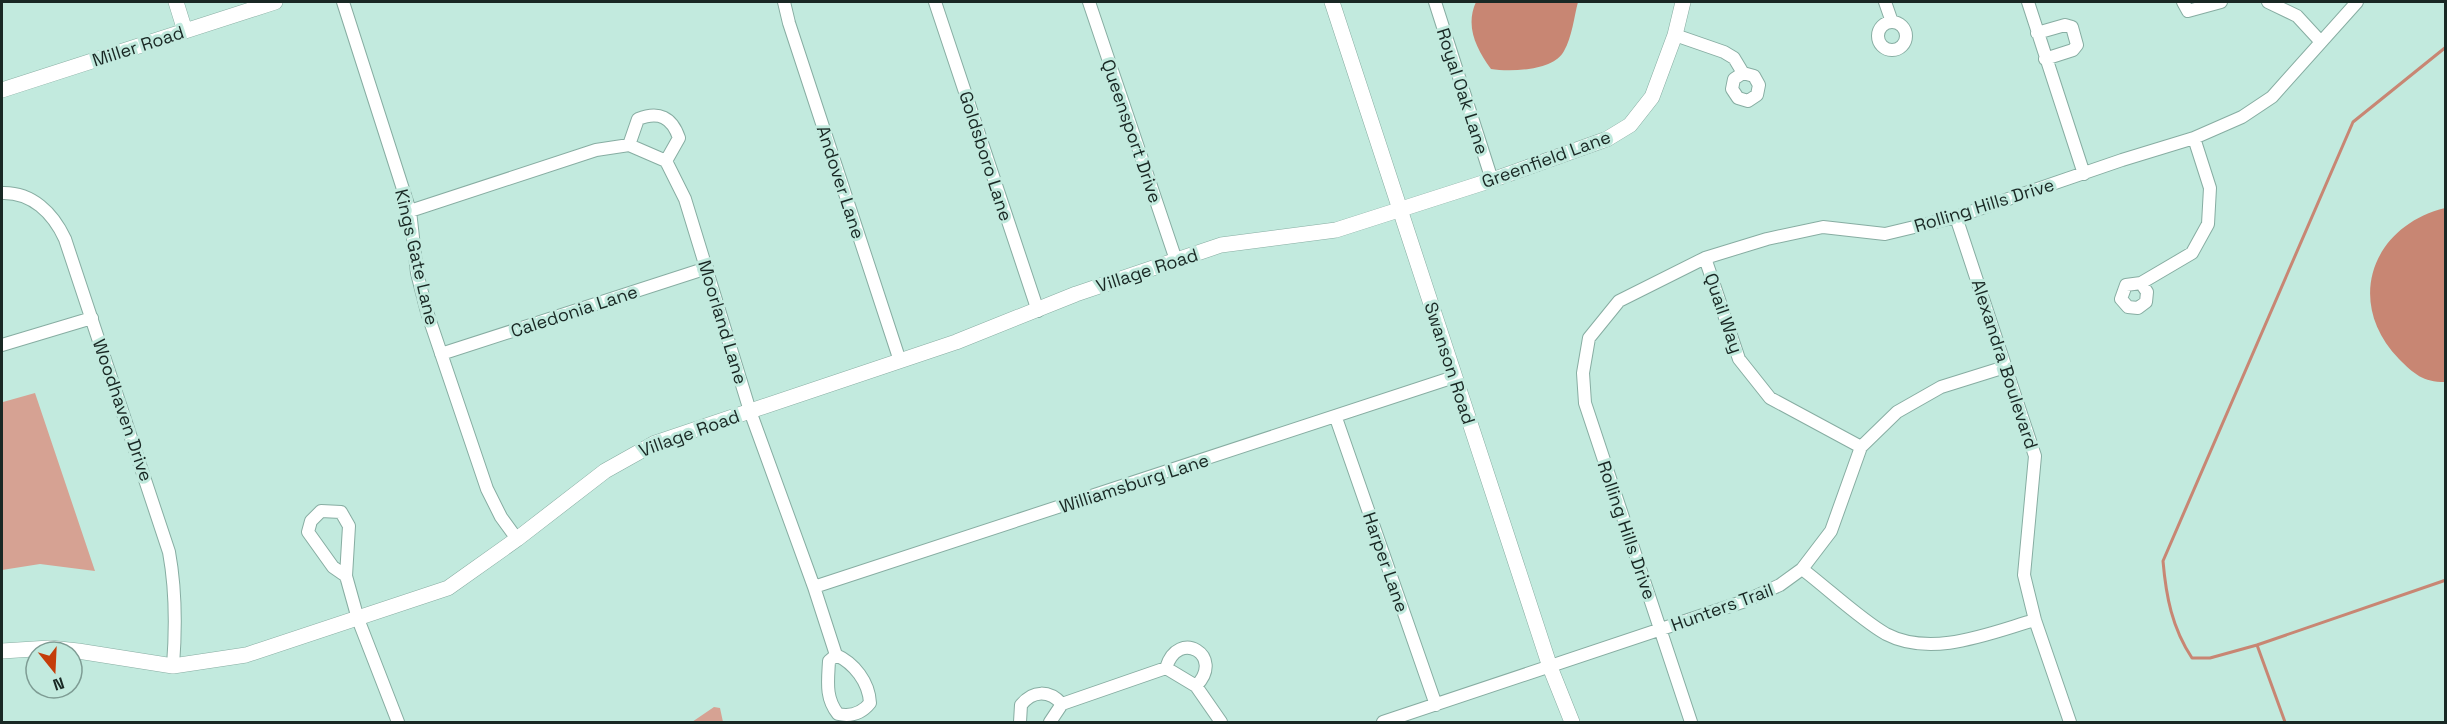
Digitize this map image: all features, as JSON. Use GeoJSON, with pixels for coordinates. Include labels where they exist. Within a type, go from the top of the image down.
{"type":"FeatureCollection","features":[{"type":"Feature","properties":{"kind":"street"},"geometry":{"type":"LineString","coordinates":[[176,2],[185,31]]}},
{"type":"Feature","properties":{"kind":"street","name":"Miller Road"},"geometry":{"type":"LineString","coordinates":[[2,90],[275,2]]}},
{"type":"Feature","properties":{"kind":"street","name":"Kings Gate Lane"},"geometry":{"type":"LineString","coordinates":[[343,2],[410,211],[417,273],[441,354],[487,489],[501,517],[518,539]]}},
{"type":"Feature","properties":{"kind":"street","name":"Andover Lane"},"geometry":{"type":"LineString","coordinates":[[784,2],[900,361]]}},
{"type":"Feature","properties":{"kind":"street","name":"Goldsboro Lane"},"geometry":{"type":"LineString","coordinates":[[935,2],[1038,311]]}},
{"type":"Feature","properties":{"kind":"street","name":"Queensport Drive"},"geometry":{"type":"LineString","coordinates":[[1089,2],[1176,260]]}},
{"type":"Feature","properties":{"kind":"street","name":"Swanson Road"},"geometry":{"type":"LineString","coordinates":[[1332,2],[1550,667],[1572,723]]}},
{"type":"Feature","properties":{"kind":"street","name":"Royal Oak Lane"},"geometry":{"type":"LineString","coordinates":[[1435,2],[1492,180]]}},
{"type":"Feature","properties":{"kind":"street","name":"Greenfield Lane"},"geometry":{"type":"LineString","coordinates":[[1400,208],[1492,180],[1606,139],[1630,125],[1652,96],[1675,36],[1683,2]]}},
{"type":"Feature","properties":{"kind":"street"},"geometry":{"type":"LineString","coordinates":[[1885,2],[1892,22]]}},
{"type":"Feature","properties":{"kind":"street"},"geometry":{"type":"LineString","coordinates":[[2028,2],[2084,174]]}},
{"type":"Feature","properties":{"kind":"street"},"geometry":{"type":"LineString","coordinates":[[2183,2],[2188,11],[2221,2]]}},
{"type":"Feature","properties":{"kind":"street"},"geometry":{"type":"LineString","coordinates":[[2268,2],[2297,16],[2320,42]]}},
{"type":"Feature","properties":{"kind":"street","name":"Rolling Hills Drive"},"geometry":{"type":"LineString","coordinates":[[1691,723],[1585,403],[1583,373],[1589,338],[1618,301],[1705,258],[1767,239],[1822,227],[1885,234],[1956,217],[2194,138],[2242,117],[2272,97],[2358,2]]}},
{"type":"Feature","properties":{"kind":"street"},"geometry":{"type":"LineString","coordinates":[[2037,33],[2065,25],[2072,27],[2075,36],[2077,45],[2073,50],[2045,59]]}},
{"type":"Feature","properties":{"kind":"street"},"geometry":{"type":"LineString","coordinates":[[1675,36],[1724,52],[1734,58],[1743,73]]}},
{"type":"Feature","properties":{"kind":"street"},"geometry":{"type":"LineString","coordinates":[[410,211],[596,150],[629,145],[666,161],[679,138],[675,125],[664,116],[651,114],[638,119],[629,145]]}},
{"type":"Feature","properties":{"kind":"street"},"geometry":{"type":"LineString","coordinates":[[2141,283],[2192,253],[2208,224],[2210,188],[2194,138]]}},
{"type":"Feature","properties":{"kind":"street","name":"Moorland Lane"},"geometry":{"type":"LineString","coordinates":[[666,161],[685,199],[750,411],[814,587],[836,655]]}},
{"type":"Feature","properties":{"kind":"street","name":"Woodhaven Drive"},"geometry":{"type":"LineString","coordinates":[[2,193],[13,192],[29,199],[57,221],[92,318],[169,552],[174,580],[176,626],[173,666]]}},
{"type":"Feature","properties":{"kind":"street","name":"Village Road"},"geometry":{"type":"LineString","coordinates":[[2,651],[68,650],[173,666],[246,655],[448,588],[518,539],[628,456],[655,443],[900,361],[1038,311],[1076,294],[1221,245],[1336,230],[1400,208]]}},
{"type":"Feature","properties":{"kind":"street","name":"Alexandra Boulevard"},"geometry":{"type":"LineString","coordinates":[[1956,217],[2035,456],[2024,575],[2035,620],[2070,723]]}},
{"type":"Feature","properties":{"kind":"street","name":"Quail Way"},"geometry":{"type":"LineString","coordinates":[[1705,258],[1739,359],[1770,398],[1861,447]]}},
{"type":"Feature","properties":{"kind":"street","name":"Caledonia Lane"},"geometry":{"type":"LineString","coordinates":[[441,354],[707,268]]}},
{"type":"Feature","properties":{"kind":"street"},"geometry":{"type":"LineString","coordinates":[[2,345],[92,318]]}},
{"type":"Feature","properties":{"kind":"street","name":"Hunters Trail"},"geometry":{"type":"LineString","coordinates":[[1383,723],[1745,601],[1780,585],[1802,569],[1831,531],[1861,447],[1897,412],[1941,387],[2005,367]]}},
{"type":"Feature","properties":{"kind":"street","name":"Williamsburg Lane"},"geometry":{"type":"LineString","coordinates":[[814,587],[1336,418],[1454,377]]}},
{"type":"Feature","properties":{"kind":"street","name":"Harper Lane"},"geometry":{"type":"LineString","coordinates":[[1336,418],[1436,705]]}},
{"type":"Feature","properties":{"kind":"street"},"geometry":{"type":"LineString","coordinates":[[346,576],[333,567],[308,532],[311,521],[321,511],[341,512],[350,526],[346,576],[358,619],[398,723]]}},
{"type":"Feature","properties":{"kind":"street"},"geometry":{"type":"LineString","coordinates":[[1802,569],[1887,634],[1923,643],[1961,641],[2035,620]]}},
{"type":"Feature","properties":{"kind":"street"},"geometry":{"type":"LineString","coordinates":[[1166,668],[1169,656],[1179,648],[1191,647],[1202,654],[1207,665],[1205,677],[1196,686]]}},
{"type":"Feature","properties":{"kind":"street"},"geometry":{"type":"LineString","coordinates":[[836,655],[849,661],[870,690],[870,703],[864,710],[849,716],[838,714],[827,693],[829,661],[836,655]]}},
{"type":"Feature","properties":{"kind":"street"},"geometry":{"type":"LineString","coordinates":[[1166,668],[1196,686],[1221,723]]}},
{"type":"Feature","properties":{"kind":"street"},"geometry":{"type":"LineString","coordinates":[[1050,723],[1062,704],[1166,668]]}},
{"type":"Feature","properties":{"kind":"street"},"geometry":{"type":"LineString","coordinates":[[1020,723],[1021,705],[1036,693],[1046,693],[1055,697],[1062,704]]}},
{"type":"Feature","properties":{"kind":"shaded area"},"geometry":{"type":"Polygon","coordinates":[[[1476,2],[1578,2],[1569,40],[1559,58],[1531,69],[1509,70],[1491,69],[1477,45],[1472,28],[1476,2]]]}},
{"type":"Feature","properties":{"kind":"shaded area"},"geometry":{"type":"Polygon","coordinates":[[[2445,208],[2445,382],[2431,381],[2419,376],[2399,359],[2382,337],[2373,314],[2370,291],[2374,269],[2384,249],[2399,231],[2420,217],[2445,208]]]}},
{"type":"Feature","properties":{"kind":"shaded area"},"geometry":{"type":"Polygon","coordinates":[[[35,393],[95,571],[40,564],[2,570],[2,398],[3,402],[35,393]]]}},
{"type":"Feature","properties":{"kind":"shaded area"},"geometry":{"type":"Polygon","coordinates":[[[714,707],[720,708],[723,722],[692,722],[714,707]]]}},
{"type":"Feature","properties":{"kind":"waterway"},"geometry":{"type":"LineString","coordinates":[[2285,722],[2257,645],[2210,658],[2192,658],[2179,635],[2171,611],[2163,561],[2353,122],[2446,47]]}},
{"type":"Feature","properties":{"kind":"waterway"},"geometry":{"type":"LineString","coordinates":[[2257,645],[2446,580]]}}]}
